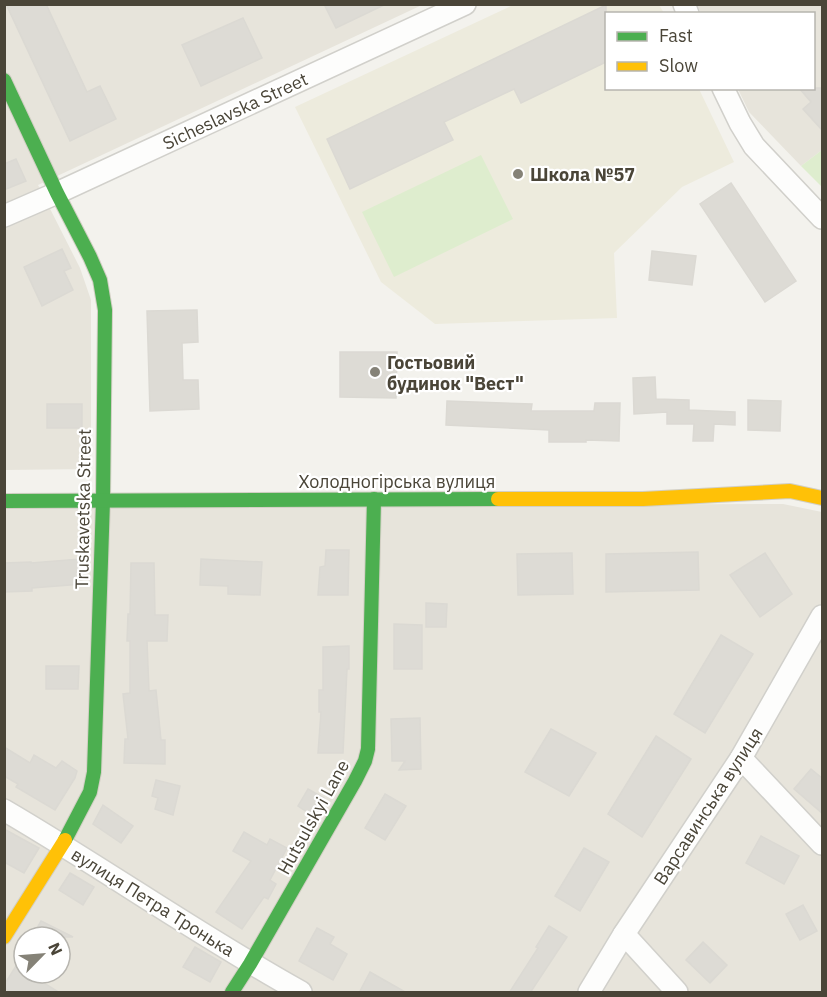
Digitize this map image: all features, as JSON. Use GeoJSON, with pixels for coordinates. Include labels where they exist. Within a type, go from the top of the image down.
{"type":"FeatureCollection","features":[{"type":"Feature","properties":{"kind":"street","name":"Sicheslavska Street"},"geometry":{"type":"LineString","coordinates":[[4,216],[465,4]]}},
{"type":"Feature","properties":{"kind":"street","name":"Truskavetska Street"},"geometry":{"type":"LineString","coordinates":[[4,80],[90,257],[100,280],[105,310],[103,501],[94,772],[90,792],[63,844],[4,937]]}},
{"type":"Feature","properties":{"kind":"street"},"geometry":{"type":"LineString","coordinates":[[724,90],[754,146],[822,218]]}},
{"type":"Feature","properties":{"kind":"street","name":"Холодногірська вулиця"},"geometry":{"type":"LineString","coordinates":[[4,501],[643,499],[790,491],[812,484]]}},
{"type":"Feature","properties":{"kind":"street","name":"Холодногірська вулиця"},"geometry":{"type":"LineString","coordinates":[[790,491],[822,498]]}},
{"type":"Feature","properties":{"kind":"street","name":"Hutsulskyi Lane"},"geometry":{"type":"LineString","coordinates":[[232,993],[356,781],[365,761],[368,749],[374,499]]}},
{"type":"Feature","properties":{"kind":"street","name":"Варсавинська вулиця"},"geometry":{"type":"LineString","coordinates":[[589,993],[624,934],[741,758],[822,616]]}},
{"type":"Feature","properties":{"kind":"street"},"geometry":{"type":"LineString","coordinates":[[741,758],[822,844]]}},
{"type":"Feature","properties":{"kind":"street","name":"вулиця Петра Тронька"},"geometry":{"type":"LineString","coordinates":[[4,810],[63,844],[250,964],[301,993]]}},
{"type":"Feature","properties":{"kind":"street"},"geometry":{"type":"LineString","coordinates":[[624,934],[677,993]]}},
{"type":"Feature","properties":{"kind":"shaded area"},"geometry":{"type":"Polygon","coordinates":[[[4,5],[422,5],[38,185],[80,268],[91,300],[91,469],[5,470],[4,5]]]}},
{"type":"Feature","properties":{"kind":"shaded area","name":"Школа №57"},"geometry":{"type":"Polygon","coordinates":[[[513,5],[659,5],[663,12],[605,12],[605,90],[699,90],[734,162],[682,187],[614,253],[617,318],[435,324],[381,282],[295,107],[513,5]]]}},
{"type":"Feature","properties":{"kind":"shaded area"},"geometry":{"type":"Polygon","coordinates":[[[697,5],[822,5],[822,150],[801,166],[749,112],[738,90],[815,90],[815,12],[700,12],[697,5]]]}},
{"type":"Feature","properties":{"kind":"shaded area"},"geometry":{"type":"Polygon","coordinates":[[[783,504],[822,512],[822,992],[5,992],[4,507],[783,504]]]}},
{"type":"Feature","properties":{"kind":"green space"},"geometry":{"type":"Polygon","coordinates":[[[822,150],[822,187],[801,166],[822,150]]]}},
{"type":"Feature","properties":{"kind":"green space"},"geometry":{"type":"Polygon","coordinates":[[[481,155],[513,219],[394,277],[362,212],[481,155]]]}},
{"type":"Feature","properties":{"kind":"building"},"geometry":{"type":"Polygon","coordinates":[[[6,4],[46,4],[87,92],[100,86],[116,119],[70,141],[6,4]]]}},
{"type":"Feature","properties":{"kind":"building"},"geometry":{"type":"Polygon","coordinates":[[[324,4],[386,4],[336,28],[324,4]]]}},
{"type":"Feature","properties":{"kind":"building"},"geometry":{"type":"Polygon","coordinates":[[[606,5],[605,62],[521,103],[514,89],[444,122],[453,140],[350,189],[327,139],[606,5]]]}},
{"type":"Feature","properties":{"kind":"building"},"geometry":{"type":"Polygon","coordinates":[[[243,18],[262,58],[201,86],[182,45],[243,18]]]}},
{"type":"Feature","properties":{"kind":"building"},"geometry":{"type":"Polygon","coordinates":[[[822,88],[822,130],[803,109],[811,102],[801,90],[822,88]]]}},
{"type":"Feature","properties":{"kind":"building"},"geometry":{"type":"Polygon","coordinates":[[[16,159],[26,181],[4,190],[4,164],[16,159]]]}},
{"type":"Feature","properties":{"kind":"building"},"geometry":{"type":"Polygon","coordinates":[[[731,183],[796,281],[765,302],[700,204],[731,183]]]}},
{"type":"Feature","properties":{"kind":"building"},"geometry":{"type":"Polygon","coordinates":[[[62,249],[71,268],[64,271],[73,290],[42,306],[24,267],[62,249]]]}},
{"type":"Feature","properties":{"kind":"building"},"geometry":{"type":"Polygon","coordinates":[[[652,251],[696,256],[692,285],[649,280],[652,251]]]}},
{"type":"Feature","properties":{"kind":"building"},"geometry":{"type":"Polygon","coordinates":[[[197,310],[198,342],[182,343],[183,380],[198,380],[199,409],[150,411],[147,311],[197,310]]]}},
{"type":"Feature","properties":{"kind":"building"},"geometry":{"type":"Polygon","coordinates":[[[340,352],[397,352],[396,398],[340,397],[340,352]]]}},
{"type":"Feature","properties":{"kind":"building"},"geometry":{"type":"Polygon","coordinates":[[[655,377],[656,399],[689,400],[689,410],[735,412],[735,425],[714,424],[713,441],[693,441],[694,424],[667,424],[667,412],[634,414],[633,378],[655,377]]]}},
{"type":"Feature","properties":{"kind":"building"},"geometry":{"type":"Polygon","coordinates":[[[748,400],[781,401],[780,431],[748,430],[748,400]]]}},
{"type":"Feature","properties":{"kind":"building"},"geometry":{"type":"Polygon","coordinates":[[[447,401],[532,404],[531,411],[594,411],[595,403],[620,403],[619,441],[549,442],[549,430],[446,425],[447,401]]]}},
{"type":"Feature","properties":{"kind":"building"},"geometry":{"type":"Polygon","coordinates":[[[47,404],[82,404],[82,428],[47,428],[47,404]]]}},
{"type":"Feature","properties":{"kind":"building"},"geometry":{"type":"Polygon","coordinates":[[[326,550],[349,550],[348,595],[318,595],[320,567],[325,566],[326,550]]]}},
{"type":"Feature","properties":{"kind":"building"},"geometry":{"type":"Polygon","coordinates":[[[698,552],[699,590],[606,592],[606,554],[698,552]]]}},
{"type":"Feature","properties":{"kind":"building"},"geometry":{"type":"Polygon","coordinates":[[[572,553],[573,594],[518,595],[517,554],[572,553]]]}},
{"type":"Feature","properties":{"kind":"building"},"geometry":{"type":"Polygon","coordinates":[[[765,553],[792,594],[760,617],[730,575],[765,553]]]}},
{"type":"Feature","properties":{"kind":"building"},"geometry":{"type":"Polygon","coordinates":[[[80,559],[82,584],[32,588],[32,591],[4,592],[4,563],[80,559]]]}},
{"type":"Feature","properties":{"kind":"building"},"geometry":{"type":"Polygon","coordinates":[[[201,559],[262,562],[260,595],[228,594],[228,586],[200,585],[201,559]]]}},
{"type":"Feature","properties":{"kind":"building"},"geometry":{"type":"Polygon","coordinates":[[[131,563],[154,563],[155,615],[168,615],[167,641],[147,641],[149,691],[156,690],[161,740],[165,740],[165,764],[124,763],[125,739],[128,739],[123,694],[130,693],[130,641],[127,641],[131,563]]]}},
{"type":"Feature","properties":{"kind":"building"},"geometry":{"type":"Polygon","coordinates":[[[426,603],[447,604],[446,627],[426,627],[426,603]]]}},
{"type":"Feature","properties":{"kind":"building"},"geometry":{"type":"Polygon","coordinates":[[[394,624],[422,625],[422,669],[394,669],[394,624]]]}},
{"type":"Feature","properties":{"kind":"building"},"geometry":{"type":"Polygon","coordinates":[[[721,635],[753,654],[705,733],[674,714],[721,635]]]}},
{"type":"Feature","properties":{"kind":"building"},"geometry":{"type":"Polygon","coordinates":[[[349,646],[343,753],[318,753],[321,712],[319,712],[319,690],[323,690],[323,647],[349,646]]]}},
{"type":"Feature","properties":{"kind":"building"},"geometry":{"type":"Polygon","coordinates":[[[46,666],[79,666],[78,689],[46,689],[46,666]]]}},
{"type":"Feature","properties":{"kind":"building"},"geometry":{"type":"Polygon","coordinates":[[[420,718],[421,769],[399,770],[405,761],[392,761],[391,719],[420,718]]]}},
{"type":"Feature","properties":{"kind":"building"},"geometry":{"type":"Polygon","coordinates":[[[551,729],[596,753],[569,796],[525,772],[551,729]]]}},
{"type":"Feature","properties":{"kind":"building"},"geometry":{"type":"Polygon","coordinates":[[[656,736],[691,759],[642,837],[608,814],[656,736]]]}},
{"type":"Feature","properties":{"kind":"building"},"geometry":{"type":"Polygon","coordinates":[[[4,747],[30,763],[34,755],[56,768],[62,761],[77,771],[55,810],[16,787],[18,784],[4,776],[4,747]]]}},
{"type":"Feature","properties":{"kind":"building"},"geometry":{"type":"Polygon","coordinates":[[[811,769],[822,778],[822,813],[794,789],[811,769]]]}},
{"type":"Feature","properties":{"kind":"building"},"geometry":{"type":"Polygon","coordinates":[[[156,780],[180,786],[173,815],[155,809],[158,798],[152,796],[156,780]]]}},
{"type":"Feature","properties":{"kind":"building"},"geometry":{"type":"Polygon","coordinates":[[[308,789],[324,798],[313,816],[298,806],[308,789]]]}},
{"type":"Feature","properties":{"kind":"building"},"geometry":{"type":"Polygon","coordinates":[[[385,794],[406,806],[385,840],[365,828],[385,794]]]}},
{"type":"Feature","properties":{"kind":"building"},"geometry":{"type":"Polygon","coordinates":[[[103,805],[133,826],[121,843],[93,824],[103,805]]]}},
{"type":"Feature","properties":{"kind":"building"},"geometry":{"type":"Polygon","coordinates":[[[4,829],[39,848],[24,873],[4,862],[4,829]]]}},
{"type":"Feature","properties":{"kind":"building"},"geometry":{"type":"Polygon","coordinates":[[[244,832],[267,845],[270,839],[287,848],[270,880],[276,884],[268,899],[264,897],[242,929],[216,912],[251,861],[233,851],[244,832]]]}},
{"type":"Feature","properties":{"kind":"building"},"geometry":{"type":"Polygon","coordinates":[[[761,836],[799,856],[784,884],[746,863],[761,836]]]}},
{"type":"Feature","properties":{"kind":"building"},"geometry":{"type":"Polygon","coordinates":[[[584,848],[609,862],[580,911],[555,896],[584,848]]]}},
{"type":"Feature","properties":{"kind":"building"},"geometry":{"type":"Polygon","coordinates":[[[70,873],[94,887],[83,905],[59,890],[70,873]]]}},
{"type":"Feature","properties":{"kind":"building"},"geometry":{"type":"Polygon","coordinates":[[[803,905],[817,931],[800,940],[786,914],[803,905]]]}},
{"type":"Feature","properties":{"kind":"building"},"geometry":{"type":"Polygon","coordinates":[[[549,926],[567,937],[530,993],[509,993],[538,948],[536,947],[549,926]]]}},
{"type":"Feature","properties":{"kind":"building"},"geometry":{"type":"Polygon","coordinates":[[[317,928],[334,937],[330,944],[347,954],[333,980],[299,961],[317,928]]]}},
{"type":"Feature","properties":{"kind":"building"},"geometry":{"type":"Polygon","coordinates":[[[703,942],[727,965],[710,983],[686,960],[703,942]]]}},
{"type":"Feature","properties":{"kind":"building"},"geometry":{"type":"Polygon","coordinates":[[[195,947],[221,962],[210,982],[183,967],[195,947]]]}},
{"type":"Feature","properties":{"kind":"building"},"geometry":{"type":"Polygon","coordinates":[[[12,972],[12,985],[47,985],[60,993],[12,993],[4,988],[12,972]]]}},
{"type":"Feature","properties":{"kind":"building"},"geometry":{"type":"Polygon","coordinates":[[[370,972],[407,993],[359,993],[370,972]]]}},
{"type":"Feature","properties":{"kind":"traffic: fast"},"geometry":{"type":"LineString","coordinates":[[4,80],[90,257],[100,280],[105,310],[103,501],[94,772],[90,792],[65,840]]}},
{"type":"Feature","properties":{"kind":"traffic: fast"},"geometry":{"type":"LineString","coordinates":[[232,992],[365,761],[368,749],[374,499]]}},
{"type":"Feature","properties":{"kind":"traffic: fast"},"geometry":{"type":"LineString","coordinates":[[4,501],[498,499]]}},
{"type":"Feature","properties":{"kind":"traffic: slow"},"geometry":{"type":"LineString","coordinates":[[498,499],[643,499],[790,491],[822,498]]}},
{"type":"Feature","properties":{"kind":"traffic: slow"},"geometry":{"type":"LineString","coordinates":[[4,937],[65,840]]}},
{"type":"Feature","properties":{"kind":"place","name":"Школа №57"},"geometry":{"type":"Point","coordinates":[518,174]}},
{"type":"Feature","properties":{"kind":"place","name":"Гостьовий будинок \"Вест\""},"geometry":{"type":"Point","coordinates":[375,372]}}]}
